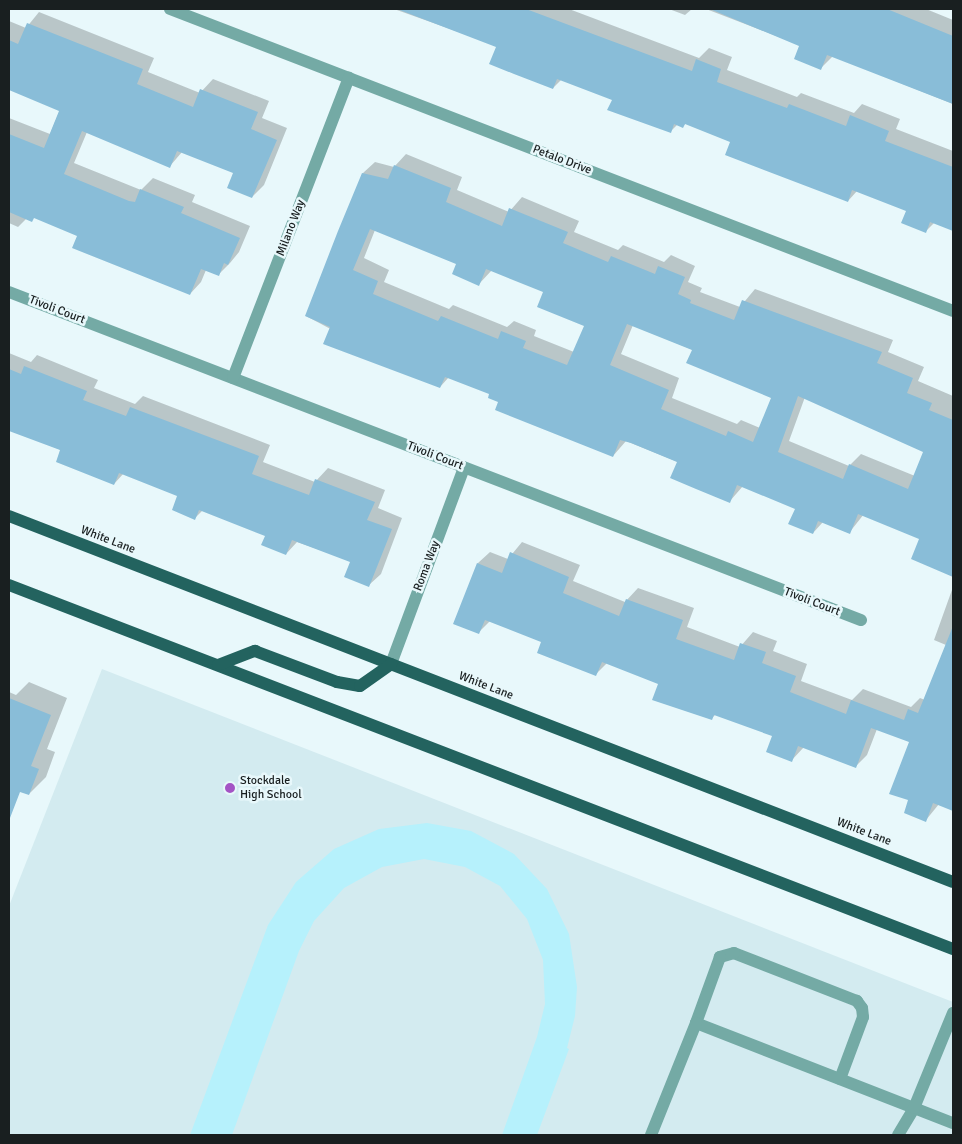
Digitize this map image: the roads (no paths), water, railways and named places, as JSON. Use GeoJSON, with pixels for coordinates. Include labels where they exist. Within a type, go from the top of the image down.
{"type":"FeatureCollection","features":[{"type":"Feature","properties":{"kind":"main road","name":"White Lane"},"geometry":{"type":"LineString","coordinates":[[9,516],[953,882]]}},
{"type":"Feature","properties":{"kind":"main road"},"geometry":{"type":"LineString","coordinates":[[9,585],[953,949]]}},
{"type":"Feature","properties":{"kind":"main road"},"geometry":{"type":"LineString","coordinates":[[218,665],[255,651],[338,682],[360,686],[391,664]]}},
{"type":"Feature","properties":{"kind":"street","name":"Petalo Drive"},"geometry":{"type":"LineString","coordinates":[[170,9],[953,311]]}},
{"type":"Feature","properties":{"kind":"street","name":"Milano Way"},"geometry":{"type":"LineString","coordinates":[[233,378],[349,78]]}},
{"type":"Feature","properties":{"kind":"street","name":"Tivoli Court"},"geometry":{"type":"LineString","coordinates":[[9,292],[860,620]]}},
{"type":"Feature","properties":{"kind":"street","name":"Roma Way"},"geometry":{"type":"LineString","coordinates":[[391,664],[464,468]]}},
{"type":"Feature","properties":{"kind":"street"},"geometry":{"type":"LineString","coordinates":[[651,1135],[720,957],[726,954],[734,954],[848,998],[862,1008],[863,1018],[840,1080]]}},
{"type":"Feature","properties":{"kind":"street"},"geometry":{"type":"LineString","coordinates":[[898,1135],[914,1108],[953,1012]]}},
{"type":"Feature","properties":{"kind":"street"},"geometry":{"type":"LineString","coordinates":[[696,1023],[953,1124]]}},
{"type":"Feature","properties":{"kind":"place","name":"Stockdale High School"},"geometry":{"type":"Point","coordinates":[230,788]}}]}
